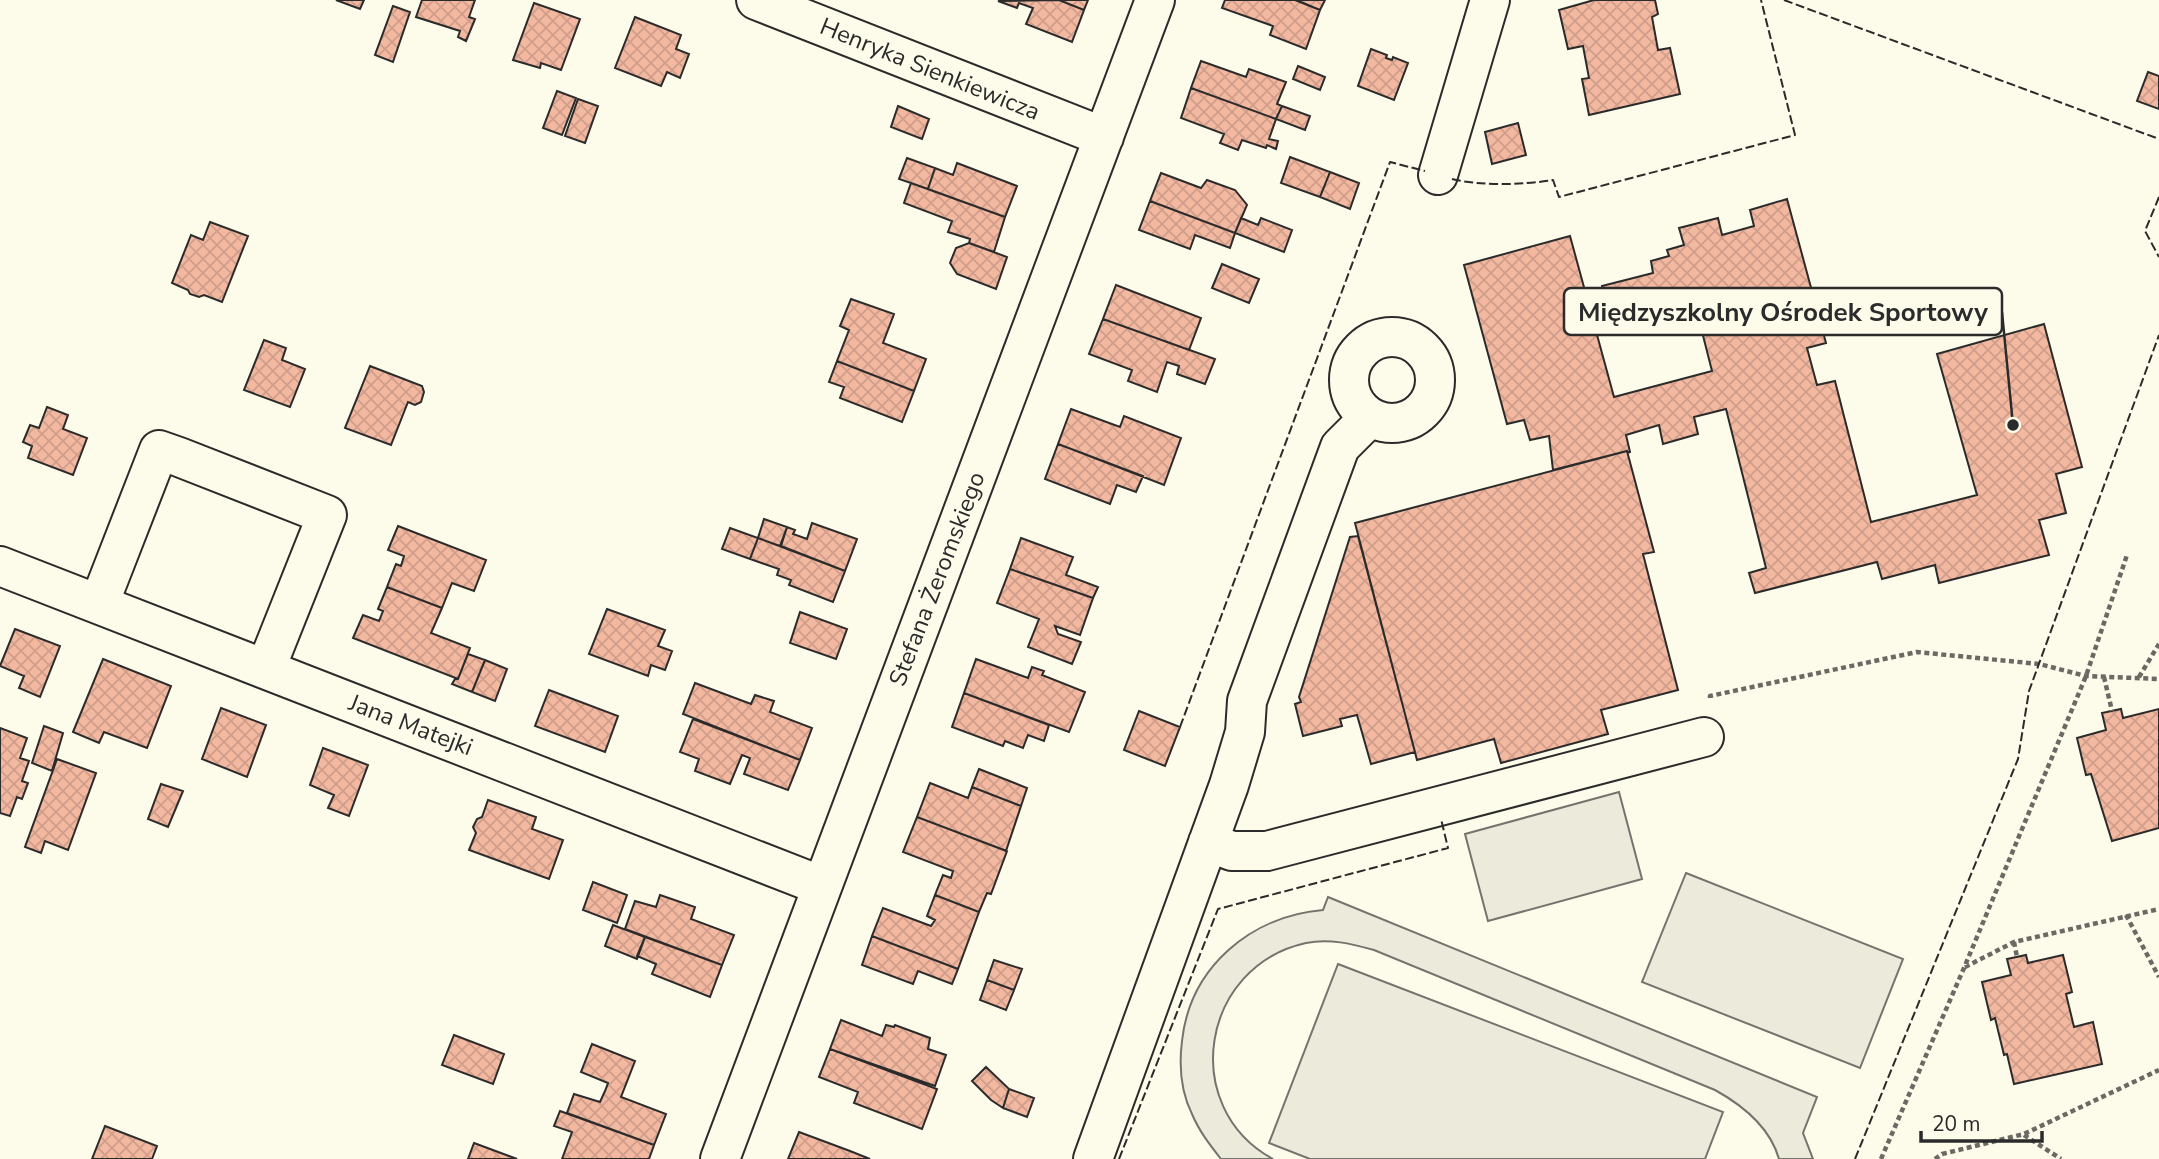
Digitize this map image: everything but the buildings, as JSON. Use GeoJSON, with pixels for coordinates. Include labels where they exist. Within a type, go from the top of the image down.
{"type":"FeatureCollection","features":[{"type":"Feature","properties":{"kind":"street","name":"Henryka Sienkiewicza"},"geometry":{"type":"LineString","coordinates":[[756,0],[1104,137]]}},
{"type":"Feature","properties":{"kind":"street","name":"Stefana Żeromskiego"},"geometry":{"type":"LineString","coordinates":[[720,1159],[1155,0]]}},
{"type":"Feature","properties":{"kind":"street"},"geometry":{"type":"LineString","coordinates":[[1438,175],[1490,0]]}},
{"type":"Feature","properties":{"kind":"street"},"geometry":{"type":"LineString","coordinates":[[1093,1159],[1245,732],[1247,701],[1257,670],[1340,447],[1370,417]]}},
{"type":"Feature","properties":{"kind":"street"},"geometry":{"type":"LineString","coordinates":[[99,604],[159,450],[191,461],[327,515],[266,668]]}},
{"type":"Feature","properties":{"kind":"street","name":"Jana Matejki"},"geometry":{"type":"LineString","coordinates":[[0,566],[822,886]]}},
{"type":"Feature","properties":{"kind":"street"},"geometry":{"type":"LineString","coordinates":[[1208,842],[1232,851],[1266,851],[1704,737]]}},
{"type":"Feature","properties":{"kind":"path"},"geometry":{"type":"LineString","coordinates":[[1881,1159],[2086,676],[2127,555]]}},
{"type":"Feature","properties":{"kind":"path"},"geometry":{"type":"LineString","coordinates":[[2139,677],[2159,644]]}},
{"type":"Feature","properties":{"kind":"path"},"geometry":{"type":"LineString","coordinates":[[1704,737],[1710,696],[1917,652],[2039,664],[2086,676],[2159,679]]}},
{"type":"Feature","properties":{"kind":"path"},"geometry":{"type":"LineString","coordinates":[[2104,677],[2112,711]]}},
{"type":"Feature","properties":{"kind":"path"},"geometry":{"type":"LineString","coordinates":[[1964,968],[2014,942],[2159,909]]}},
{"type":"Feature","properties":{"kind":"path"},"geometry":{"type":"LineString","coordinates":[[2126,915],[2159,977]]}},
{"type":"Feature","properties":{"kind":"path"},"geometry":{"type":"LineString","coordinates":[[2014,942],[2017,957]]}},
{"type":"Feature","properties":{"kind":"path"},"geometry":{"type":"LineString","coordinates":[[1935,1159],[2024,1134],[2159,1070]]}},
{"type":"Feature","properties":{"kind":"path"},"geometry":{"type":"LineString","coordinates":[[2024,1134],[2061,1159]]}},
{"type":"Feature","properties":{"kind":"shaded area"},"geometry":{"type":"Polygon","coordinates":[[[1619,792],[1642,879],[1488,921],[1465,834],[1619,792]]]}},
{"type":"Feature","properties":{"kind":"shaded area"},"geometry":{"type":"Polygon","coordinates":[[[1686,873],[1903,959],[1860,1068],[1642,982],[1686,873]]]}},
{"type":"Feature","properties":{"kind":"shaded area"},"geometry":{"type":"Polygon","coordinates":[[[1328,897],[1817,1097],[1803,1133],[1813,1159],[1779,1159],[1769,1137],[1754,1118],[1715,1090],[1374,950],[1323,941],[1306,943],[1271,957],[1243,979],[1224,1008],[1214,1040],[1214,1074],[1223,1107],[1243,1136],[1273,1159],[1221,1159],[1205,1138],[1185,1097],[1181,1059],[1187,1014],[1197,990],[1228,950],[1272,923],[1297,914],[1323,910],[1328,897]]]}},
{"type":"Feature","properties":{"kind":"shaded area"},"geometry":{"type":"Polygon","coordinates":[[[1338,964],[1723,1112],[1705,1159],[1310,1159],[1269,1143],[1338,964]]]}},
{"type":"Feature","properties":{"kind":"fence"},"geometry":{"type":"LineString","coordinates":[[1452,179],[1502,184],[1553,180],[1559,197],[1795,135],[1761,0]]}},
{"type":"Feature","properties":{"kind":"fence"},"geometry":{"type":"LineString","coordinates":[[1784,0],[2159,139]]}},
{"type":"Feature","properties":{"kind":"fence"},"geometry":{"type":"LineString","coordinates":[[1180,727],[1390,162],[1425,171]]}},
{"type":"Feature","properties":{"kind":"fence"},"geometry":{"type":"LineString","coordinates":[[2159,197],[2145,231],[2159,257]]}},
{"type":"Feature","properties":{"kind":"fence"},"geometry":{"type":"LineString","coordinates":[[1855,1159],[2018,759],[2029,691],[2159,335]]}},
{"type":"Feature","properties":{"kind":"fence"},"geometry":{"type":"LineString","coordinates":[[1119,1159],[1218,909],[1448,848],[1441,819]]}},
{"type":"Feature","properties":{"kind":"place","name":"Międzyszkolny Ośrodek Sportowy"},"geometry":{"type":"Point","coordinates":[2013,425]}}]}
